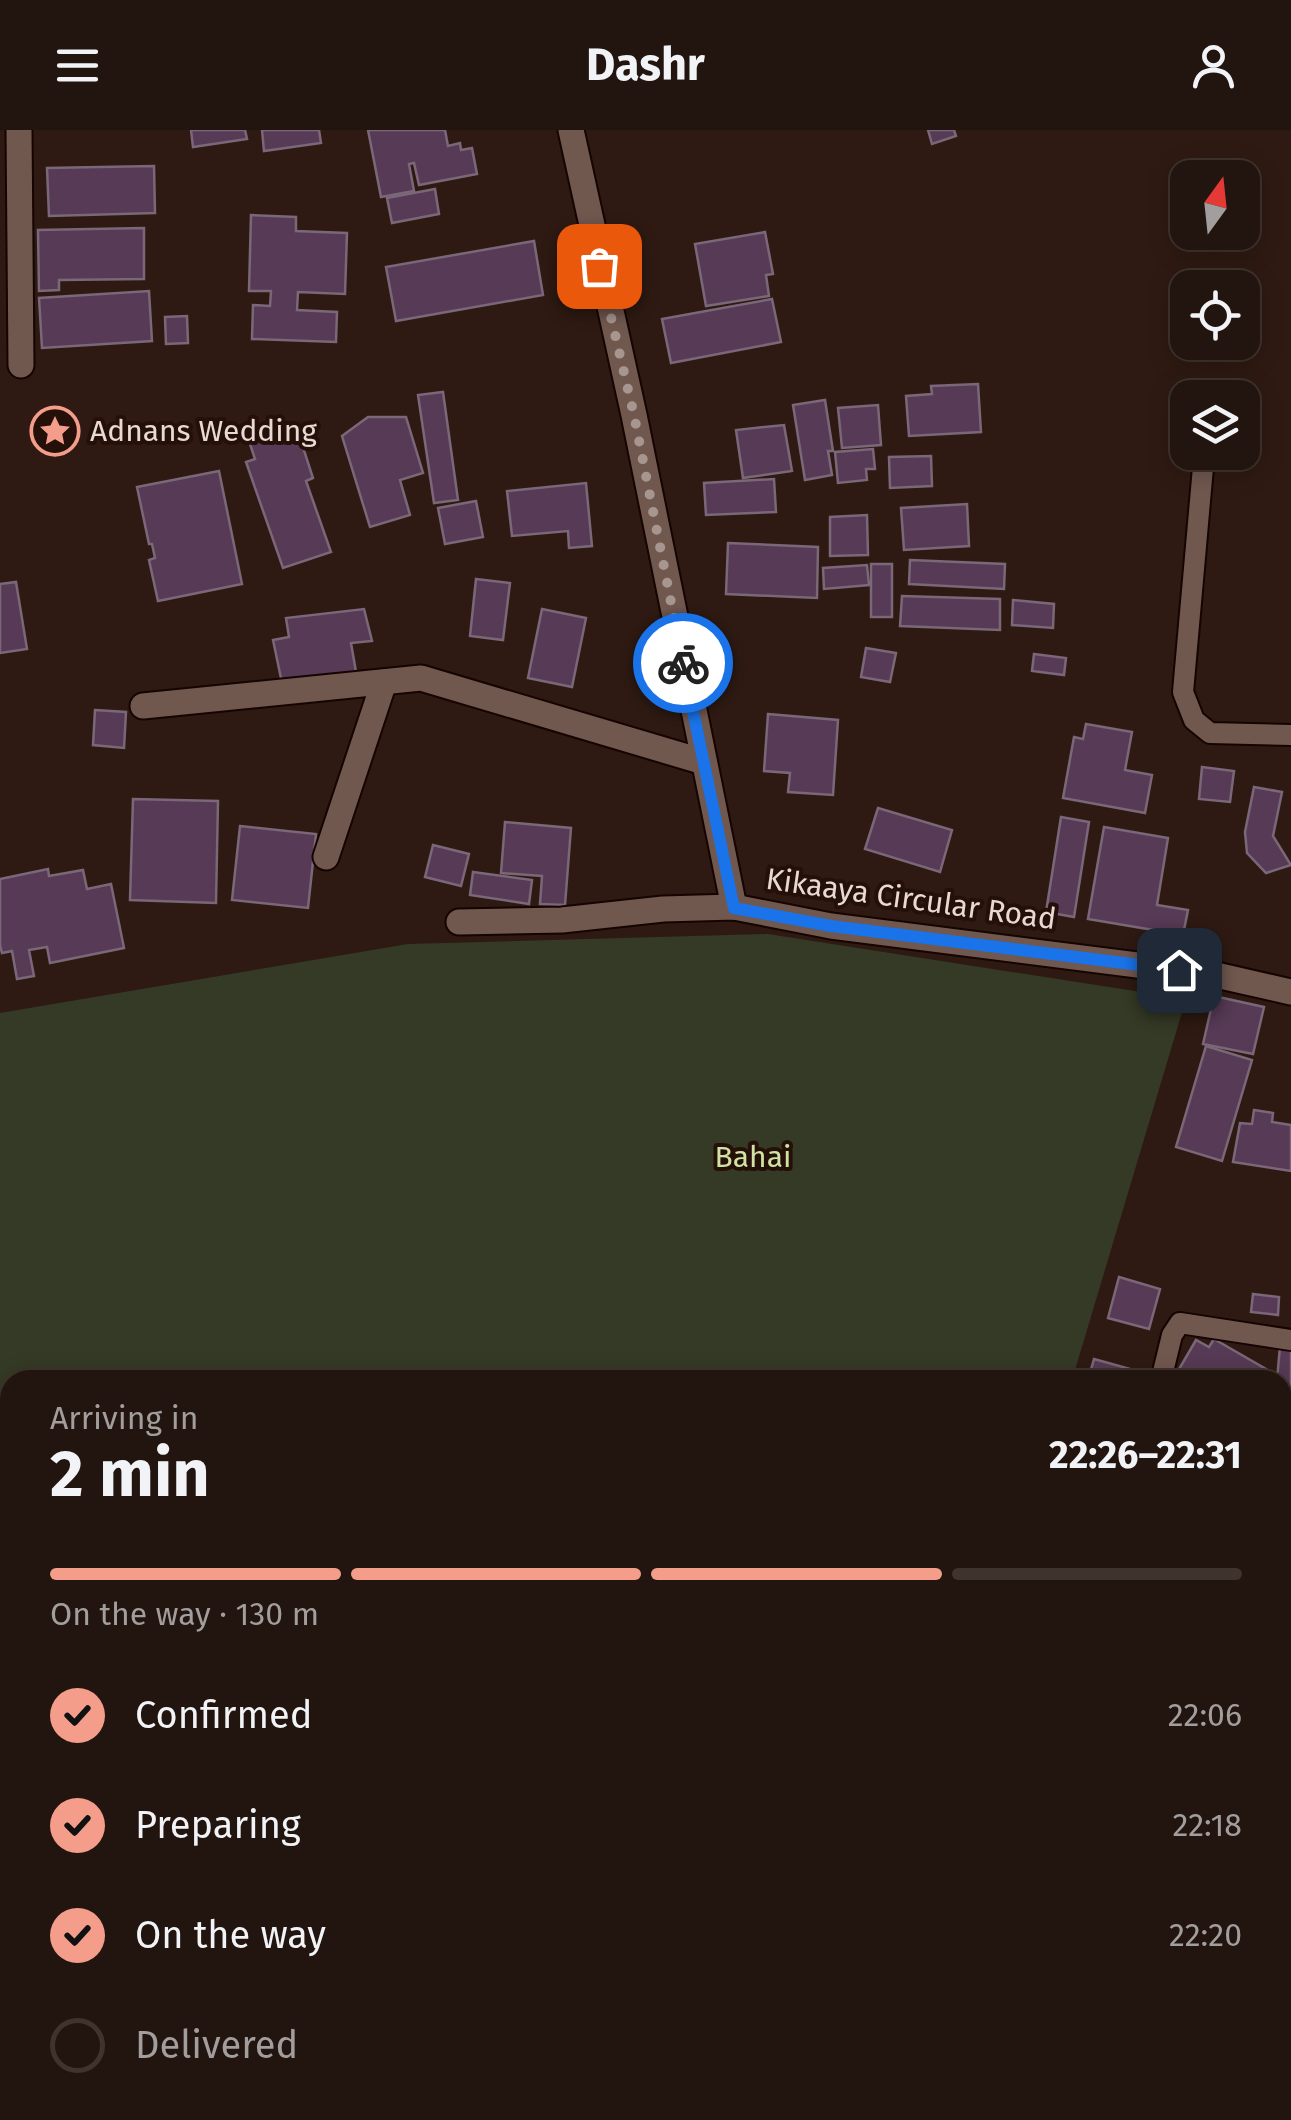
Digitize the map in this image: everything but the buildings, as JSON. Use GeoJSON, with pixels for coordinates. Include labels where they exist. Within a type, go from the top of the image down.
{"type":"FeatureCollection","features":[{"type":"Feature","properties":{"kind":"street"},"geometry":{"type":"LineString","coordinates":[[19,130],[21,365]]}},
{"type":"Feature","properties":{"kind":"street","name":"Kikaaya Circular Road"},"geometry":{"type":"LineString","coordinates":[[571,130],[734,908]]}},
{"type":"Feature","properties":{"kind":"street"},"geometry":{"type":"LineString","coordinates":[[142,706],[422,678],[704,762]]}},
{"type":"Feature","properties":{"kind":"street"},"geometry":{"type":"LineString","coordinates":[[326,857],[384,682]]}},
{"type":"Feature","properties":{"kind":"street","name":"Kikaaya Circular Road"},"geometry":{"type":"LineString","coordinates":[[458,922],[562,920],[734,908],[831,926],[1216,975],[1291,992]]}},
{"type":"Feature","properties":{"kind":"lane"},"geometry":{"type":"LineString","coordinates":[[1203,470],[1183,692],[1194,720],[1210,734],[1291,735]]}},
{"type":"Feature","properties":{"kind":"lane"},"geometry":{"type":"LineString","coordinates":[[1163,1370],[1172,1335],[1180,1324],[1291,1340]]}},
{"type":"Feature","properties":{"kind":"green space","name":"Bahai"},"geometry":{"type":"Polygon","coordinates":[[[768,934],[1186,999],[1075,1370],[0,1370],[0,1013],[408,944],[768,934]]]}},
{"type":"Feature","properties":{"kind":"way so far"},"geometry":{"type":"LineString","coordinates":[[599,266],[634,415],[683,663]]}},
{"type":"Feature","properties":{"kind":"place","name":"Adnans Wedding"},"geometry":{"type":"Point","coordinates":[55,431]}},
{"type":"Feature","properties":{"kind":"route"},"geometry":{"type":"LineString","coordinates":[[683,663],[734,908],[831,926],[1179,970]]}}]}
